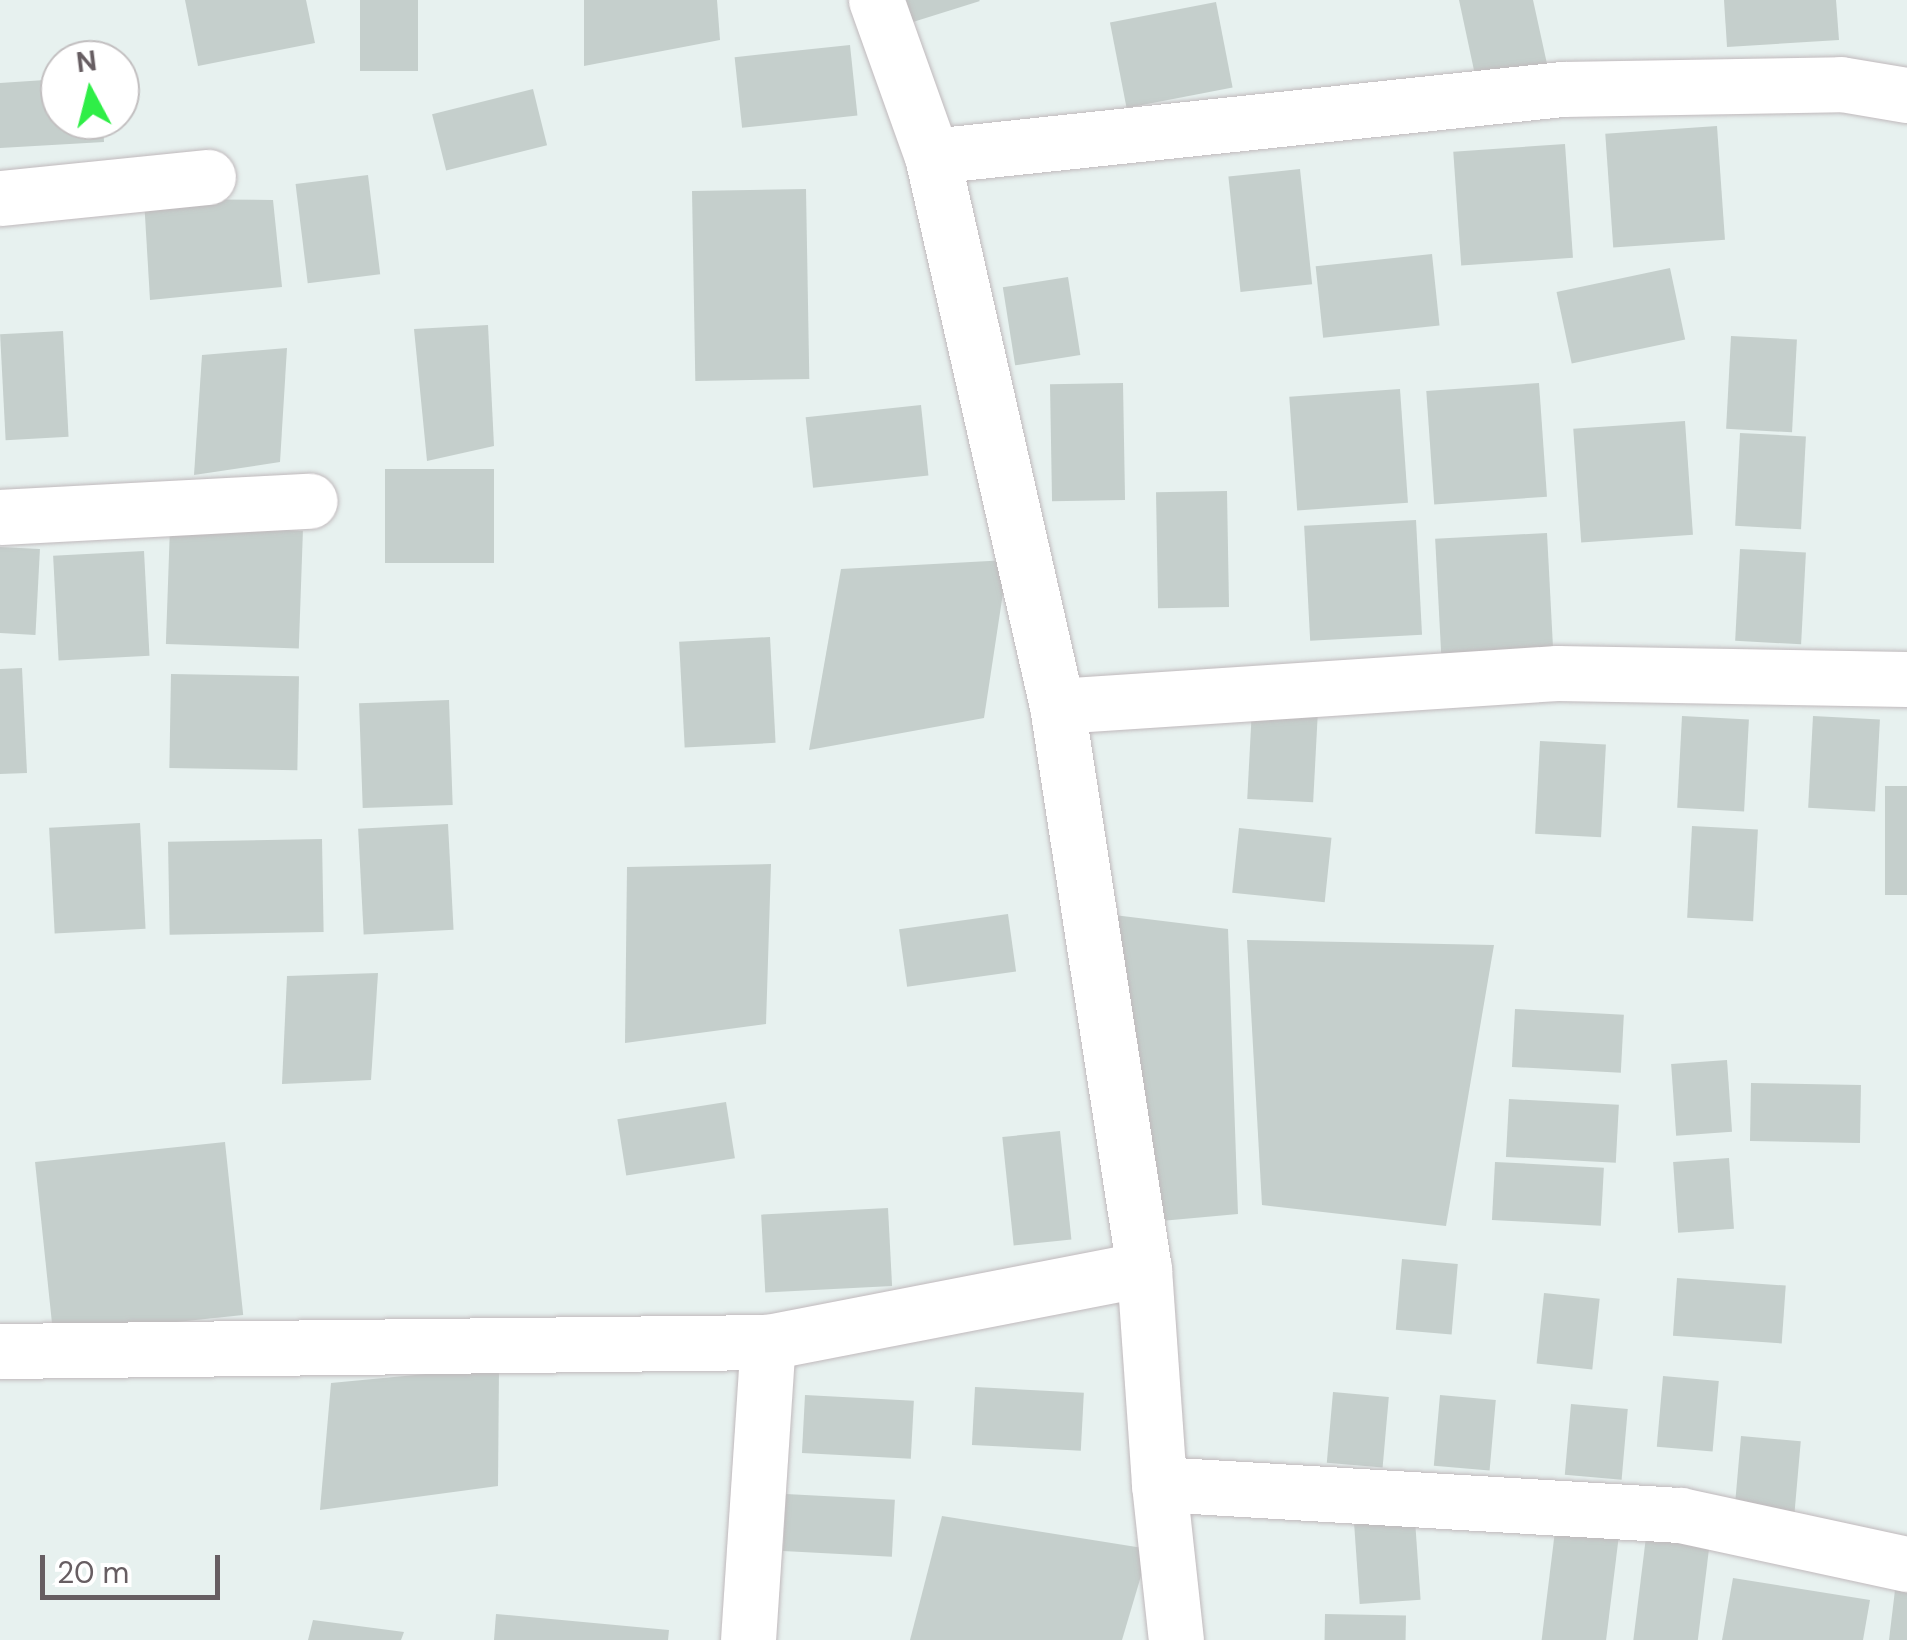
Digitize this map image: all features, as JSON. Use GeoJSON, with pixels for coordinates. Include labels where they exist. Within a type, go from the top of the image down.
{"type":"FeatureCollection","features":[{"type":"Feature","properties":{"kind":"street"},"geometry":{"type":"LineString","coordinates":[[876,0],[932,156],[1057,706],[1144,1269],[1159,1484],[1176,1640]]}},
{"type":"Feature","properties":{"kind":"street"},"geometry":{"type":"LineString","coordinates":[[932,156],[1562,89],[1841,84],[1907,95]]}},
{"type":"Feature","properties":{"kind":"street"},"geometry":{"type":"LineString","coordinates":[[0,198],[208,177]]}},
{"type":"Feature","properties":{"kind":"street"},"geometry":{"type":"LineString","coordinates":[[0,518],[310,501]]}},
{"type":"Feature","properties":{"kind":"street"},"geometry":{"type":"LineString","coordinates":[[1057,706],[1557,673],[1907,679]]}},
{"type":"Feature","properties":{"kind":"street"},"geometry":{"type":"LineString","coordinates":[[0,1351],[768,1342],[1144,1269]]}},
{"type":"Feature","properties":{"kind":"street"},"geometry":{"type":"LineString","coordinates":[[748,1640],[768,1342]]}},
{"type":"Feature","properties":{"kind":"street"},"geometry":{"type":"LineString","coordinates":[[1159,1484],[1680,1515],[1907,1564]]}},
{"type":"Feature","properties":{"kind":"building"},"geometry":{"type":"Polygon","coordinates":[[[185,0],[306,0],[315,43],[198,66],[185,0]]]}},
{"type":"Feature","properties":{"kind":"building"},"geometry":{"type":"Polygon","coordinates":[[[360,0],[418,0],[418,71],[360,71],[360,0]]]}},
{"type":"Feature","properties":{"kind":"building"},"geometry":{"type":"Polygon","coordinates":[[[584,0],[717,0],[720,40],[584,66],[584,0]]]}},
{"type":"Feature","properties":{"kind":"building"},"geometry":{"type":"Polygon","coordinates":[[[906,0],[979,0],[980,1],[913,22],[906,0]]]}},
{"type":"Feature","properties":{"kind":"building"},"geometry":{"type":"Polygon","coordinates":[[[1459,0],[1533,0],[1549,73],[1478,89],[1459,0]]]}},
{"type":"Feature","properties":{"kind":"building"},"geometry":{"type":"Polygon","coordinates":[[[1724,0],[1836,0],[1839,40],[1727,47],[1724,0]]]}},
{"type":"Feature","properties":{"kind":"building"},"geometry":{"type":"Polygon","coordinates":[[[1216,2],[1233,87],[1127,108],[1110,23],[1216,2]]]}},
{"type":"Feature","properties":{"kind":"building"},"geometry":{"type":"Polygon","coordinates":[[[850,45],[857,116],[742,128],[735,57],[850,45]]]}},
{"type":"Feature","properties":{"kind":"building"},"geometry":{"type":"Polygon","coordinates":[[[40,80],[40,140],[104,142],[0,148],[0,83],[40,80]]]}},
{"type":"Feature","properties":{"kind":"building"},"geometry":{"type":"Polygon","coordinates":[[[533,89],[547,145],[446,170],[432,114],[533,89]]]}},
{"type":"Feature","properties":{"kind":"building"},"geometry":{"type":"Polygon","coordinates":[[[1717,126],[1725,240],[1613,248],[1605,134],[1717,126]]]}},
{"type":"Feature","properties":{"kind":"building"},"geometry":{"type":"Polygon","coordinates":[[[1565,144],[1573,258],[1461,266],[1453,152],[1565,144]]]}},
{"type":"Feature","properties":{"kind":"building"},"geometry":{"type":"Polygon","coordinates":[[[1300,169],[1312,284],[1241,292],[1228,177],[1300,169]]]}},
{"type":"Feature","properties":{"kind":"building"},"geometry":{"type":"Polygon","coordinates":[[[368,175],[380,274],[308,283],[296,184],[368,175]]]}},
{"type":"Feature","properties":{"kind":"building"},"geometry":{"type":"Polygon","coordinates":[[[806,189],[809,379],[695,381],[692,191],[806,189]]]}},
{"type":"Feature","properties":{"kind":"building"},"geometry":{"type":"Polygon","coordinates":[[[144,199],[273,200],[282,287],[150,300],[144,199]]]}},
{"type":"Feature","properties":{"kind":"building"},"geometry":{"type":"Polygon","coordinates":[[[1432,254],[1440,326],[1323,338],[1316,266],[1432,254]]]}},
{"type":"Feature","properties":{"kind":"building"},"geometry":{"type":"Polygon","coordinates":[[[1670,268],[1685,339],[1572,364],[1557,292],[1670,268]]]}},
{"type":"Feature","properties":{"kind":"building"},"geometry":{"type":"Polygon","coordinates":[[[1068,277],[1080,355],[1015,365],[1003,287],[1068,277]]]}},
{"type":"Feature","properties":{"kind":"building"},"geometry":{"type":"Polygon","coordinates":[[[488,325],[494,446],[427,461],[414,329],[488,325]]]}},
{"type":"Feature","properties":{"kind":"building"},"geometry":{"type":"Polygon","coordinates":[[[63,331],[69,437],[6,440],[0,334],[63,331]]]}},
{"type":"Feature","properties":{"kind":"building"},"geometry":{"type":"Polygon","coordinates":[[[1731,336],[1797,339],[1792,432],[1726,429],[1731,336]]]}},
{"type":"Feature","properties":{"kind":"building"},"geometry":{"type":"Polygon","coordinates":[[[287,348],[280,462],[194,475],[202,355],[287,348]]]}},
{"type":"Feature","properties":{"kind":"building"},"geometry":{"type":"Polygon","coordinates":[[[1123,383],[1125,500],[1052,501],[1050,384],[1123,383]]]}},
{"type":"Feature","properties":{"kind":"building"},"geometry":{"type":"Polygon","coordinates":[[[1539,383],[1547,497],[1434,505],[1426,391],[1539,383]]]}},
{"type":"Feature","properties":{"kind":"building"},"geometry":{"type":"Polygon","coordinates":[[[1400,389],[1408,503],[1297,510],[1289,397],[1400,389]]]}},
{"type":"Feature","properties":{"kind":"building"},"geometry":{"type":"Polygon","coordinates":[[[921,405],[928,476],[813,488],[806,417],[921,405]]]}},
{"type":"Feature","properties":{"kind":"building"},"geometry":{"type":"Polygon","coordinates":[[[1685,421],[1693,535],[1581,543],[1573,429],[1685,421]]]}},
{"type":"Feature","properties":{"kind":"building"},"geometry":{"type":"Polygon","coordinates":[[[1740,433],[1806,436],[1801,529],[1735,526],[1740,433]]]}},
{"type":"Feature","properties":{"kind":"building"},"geometry":{"type":"Polygon","coordinates":[[[385,469],[494,469],[494,563],[385,563],[385,469]]]}},
{"type":"Feature","properties":{"kind":"building"},"geometry":{"type":"Polygon","coordinates":[[[1227,491],[1229,607],[1158,608],[1156,492],[1227,491]]]}},
{"type":"Feature","properties":{"kind":"building"},"geometry":{"type":"Polygon","coordinates":[[[1416,520],[1422,635],[1310,641],[1304,526],[1416,520]]]}},
{"type":"Feature","properties":{"kind":"building"},"geometry":{"type":"Polygon","coordinates":[[[170,526],[303,531],[299,649],[166,644],[170,526]]]}},
{"type":"Feature","properties":{"kind":"building"},"geometry":{"type":"Polygon","coordinates":[[[1547,533],[1553,648],[1441,654],[1435,539],[1547,533]]]}},
{"type":"Feature","properties":{"kind":"building"},"geometry":{"type":"Polygon","coordinates":[[[0,547],[40,549],[35,635],[0,633],[0,547]]]}},
{"type":"Feature","properties":{"kind":"building"},"geometry":{"type":"Polygon","coordinates":[[[1740,549],[1806,552],[1801,644],[1735,641],[1740,549]]]}},
{"type":"Feature","properties":{"kind":"building"},"geometry":{"type":"Polygon","coordinates":[[[144,551],[149,656],[59,661],[53,556],[144,551]]]}},
{"type":"Feature","properties":{"kind":"building"},"geometry":{"type":"Polygon","coordinates":[[[1008,560],[984,718],[809,750],[841,569],[1008,560]]]}},
{"type":"Feature","properties":{"kind":"building"},"geometry":{"type":"Polygon","coordinates":[[[770,637],[776,743],[685,748],[679,642],[770,637]]]}},
{"type":"Feature","properties":{"kind":"building"},"geometry":{"type":"Polygon","coordinates":[[[22,668],[27,773],[0,774],[0,669],[22,668]]]}},
{"type":"Feature","properties":{"kind":"building"},"geometry":{"type":"Polygon","coordinates":[[[171,674],[299,676],[297,770],[169,768],[171,674]]]}},
{"type":"Feature","properties":{"kind":"building"},"geometry":{"type":"Polygon","coordinates":[[[449,700],[453,805],[363,808],[359,703],[449,700]]]}},
{"type":"Feature","properties":{"kind":"building"},"geometry":{"type":"Polygon","coordinates":[[[1252,708],[1318,711],[1313,802],[1247,799],[1252,708]]]}},
{"type":"Feature","properties":{"kind":"building"},"geometry":{"type":"Polygon","coordinates":[[[1682,716],[1749,720],[1744,811],[1677,808],[1682,716]]]}},
{"type":"Feature","properties":{"kind":"building"},"geometry":{"type":"Polygon","coordinates":[[[1813,716],[1880,720],[1875,811],[1808,808],[1813,716]]]}},
{"type":"Feature","properties":{"kind":"building"},"geometry":{"type":"Polygon","coordinates":[[[1540,741],[1606,744],[1601,837],[1535,834],[1540,741]]]}},
{"type":"Feature","properties":{"kind":"building"},"geometry":{"type":"Polygon","coordinates":[[[1885,786],[1907,786],[1907,895],[1885,895],[1885,786]]]}},
{"type":"Feature","properties":{"kind":"building"},"geometry":{"type":"Polygon","coordinates":[[[140,823],[146,929],[55,934],[49,828],[140,823]]]}},
{"type":"Feature","properties":{"kind":"building"},"geometry":{"type":"Polygon","coordinates":[[[448,824],[454,930],[364,935],[358,829],[448,824]]]}},
{"type":"Feature","properties":{"kind":"building"},"geometry":{"type":"Polygon","coordinates":[[[1692,826],[1758,829],[1753,921],[1687,918],[1692,826]]]}},
{"type":"Feature","properties":{"kind":"building"},"geometry":{"type":"Polygon","coordinates":[[[1239,828],[1331,838],[1325,902],[1232,893],[1239,828]]]}},
{"type":"Feature","properties":{"kind":"building"},"geometry":{"type":"Polygon","coordinates":[[[322,839],[324,932],[170,935],[168,842],[322,839]]]}},
{"type":"Feature","properties":{"kind":"building"},"geometry":{"type":"Polygon","coordinates":[[[771,864],[766,1024],[625,1043],[627,867],[771,864]]]}},
{"type":"Feature","properties":{"kind":"building"},"geometry":{"type":"Polygon","coordinates":[[[1008,914],[1016,971],[907,987],[899,929],[1008,914]]]}},
{"type":"Feature","properties":{"kind":"building"},"geometry":{"type":"Polygon","coordinates":[[[1106,914],[1228,929],[1238,1214],[1150,1222],[1106,914]]]}},
{"type":"Feature","properties":{"kind":"building"},"geometry":{"type":"Polygon","coordinates":[[[1247,940],[1494,945],[1446,1226],[1262,1205],[1247,940]]]}},
{"type":"Feature","properties":{"kind":"building"},"geometry":{"type":"Polygon","coordinates":[[[378,973],[371,1080],[282,1084],[287,976],[378,973]]]}},
{"type":"Feature","properties":{"kind":"building"},"geometry":{"type":"Polygon","coordinates":[[[1515,1009],[1624,1015],[1621,1073],[1512,1067],[1515,1009]]]}},
{"type":"Feature","properties":{"kind":"building"},"geometry":{"type":"Polygon","coordinates":[[[1727,1060],[1732,1132],[1676,1136],[1671,1064],[1727,1060]]]}},
{"type":"Feature","properties":{"kind":"building"},"geometry":{"type":"Polygon","coordinates":[[[1751,1083],[1861,1085],[1860,1143],[1750,1141],[1751,1083]]]}},
{"type":"Feature","properties":{"kind":"building"},"geometry":{"type":"Polygon","coordinates":[[[1509,1099],[1619,1105],[1616,1163],[1506,1157],[1509,1099]]]}},
{"type":"Feature","properties":{"kind":"building"},"geometry":{"type":"Polygon","coordinates":[[[726,1102],[735,1158],[626,1176],[617,1119],[726,1102]]]}},
{"type":"Feature","properties":{"kind":"building"},"geometry":{"type":"Polygon","coordinates":[[[1060,1131],[1071,1239],[1014,1245],[1002,1137],[1060,1131]]]}},
{"type":"Feature","properties":{"kind":"building"},"geometry":{"type":"Polygon","coordinates":[[[225,1142],[243,1315],[53,1335],[35,1162],[225,1142]]]}},
{"type":"Feature","properties":{"kind":"building"},"geometry":{"type":"Polygon","coordinates":[[[1729,1158],[1734,1229],[1678,1233],[1673,1162],[1729,1158]]]}},
{"type":"Feature","properties":{"kind":"building"},"geometry":{"type":"Polygon","coordinates":[[[1495,1162],[1604,1168],[1601,1226],[1492,1220],[1495,1162]]]}},
{"type":"Feature","properties":{"kind":"building"},"geometry":{"type":"Polygon","coordinates":[[[888,1208],[892,1286],[765,1293],[761,1215],[888,1208]]]}},
{"type":"Feature","properties":{"kind":"building"},"geometry":{"type":"Polygon","coordinates":[[[1402,1259],[1458,1264],[1452,1335],[1396,1330],[1402,1259]]]}},
{"type":"Feature","properties":{"kind":"building"},"geometry":{"type":"Polygon","coordinates":[[[1677,1278],[1786,1286],[1782,1343],[1673,1336],[1677,1278]]]}},
{"type":"Feature","properties":{"kind":"building"},"geometry":{"type":"Polygon","coordinates":[[[1544,1293],[1600,1299],[1592,1369],[1537,1364],[1544,1293]]]}},
{"type":"Feature","properties":{"kind":"building"},"geometry":{"type":"Polygon","coordinates":[[[499,1367],[498,1486],[320,1510],[331,1383],[499,1367]]]}},
{"type":"Feature","properties":{"kind":"building"},"geometry":{"type":"Polygon","coordinates":[[[1663,1376],[1719,1381],[1713,1452],[1657,1447],[1663,1376]]]}},
{"type":"Feature","properties":{"kind":"building"},"geometry":{"type":"Polygon","coordinates":[[[975,1387],[1084,1393],[1081,1451],[972,1445],[975,1387]]]}},
{"type":"Feature","properties":{"kind":"building"},"geometry":{"type":"Polygon","coordinates":[[[1333,1392],[1389,1397],[1383,1468],[1327,1463],[1333,1392]]]}},
{"type":"Feature","properties":{"kind":"building"},"geometry":{"type":"Polygon","coordinates":[[[805,1395],[914,1401],[911,1459],[802,1453],[805,1395]]]}},
{"type":"Feature","properties":{"kind":"building"},"geometry":{"type":"Polygon","coordinates":[[[1440,1395],[1496,1400],[1490,1471],[1434,1466],[1440,1395]]]}},
{"type":"Feature","properties":{"kind":"building"},"geometry":{"type":"Polygon","coordinates":[[[1571,1404],[1628,1409],[1622,1480],[1565,1475],[1571,1404]]]}},
{"type":"Feature","properties":{"kind":"building"},"geometry":{"type":"Polygon","coordinates":[[[1741,1436],[1801,1441],[1794,1521],[1734,1516],[1741,1436]]]}},
{"type":"Feature","properties":{"kind":"building"},"geometry":{"type":"Polygon","coordinates":[[[786,1494],[895,1500],[892,1557],[783,1551],[786,1494]]]}},
{"type":"Feature","properties":{"kind":"building"},"geometry":{"type":"Polygon","coordinates":[[[942,1516],[1149,1549],[1122,1640],[910,1640],[942,1516]]]}},
{"type":"Feature","properties":{"kind":"building"},"geometry":{"type":"Polygon","coordinates":[[[1415,1520],[1421,1600],[1360,1604],[1354,1524],[1415,1520]]]}},
{"type":"Feature","properties":{"kind":"building"},"geometry":{"type":"Polygon","coordinates":[[[1555,1531],[1619,1539],[1606,1640],[1542,1640],[1555,1531]]]}},
{"type":"Feature","properties":{"kind":"building"},"geometry":{"type":"Polygon","coordinates":[[[1646,1537],[1710,1545],[1698,1640],[1633,1640],[1646,1537]]]}},
{"type":"Feature","properties":{"kind":"building"},"geometry":{"type":"Polygon","coordinates":[[[1733,1578],[1870,1600],[1863,1640],[1722,1640],[1733,1578]]]}},
{"type":"Feature","properties":{"kind":"building"},"geometry":{"type":"Polygon","coordinates":[[[1895,1590],[1907,1592],[1907,1640],[1889,1640],[1895,1590]]]}},
{"type":"Feature","properties":{"kind":"building"},"geometry":{"type":"Polygon","coordinates":[[[496,1614],[669,1630],[668,1640],[494,1640],[496,1614]]]}},
{"type":"Feature","properties":{"kind":"building"},"geometry":{"type":"Polygon","coordinates":[[[1325,1614],[1406,1615],[1406,1640],[1325,1640],[1325,1614]]]}},
{"type":"Feature","properties":{"kind":"building"},"geometry":{"type":"Polygon","coordinates":[[[313,1620],[404,1632],[401,1640],[308,1640],[313,1620]]]}}]}
